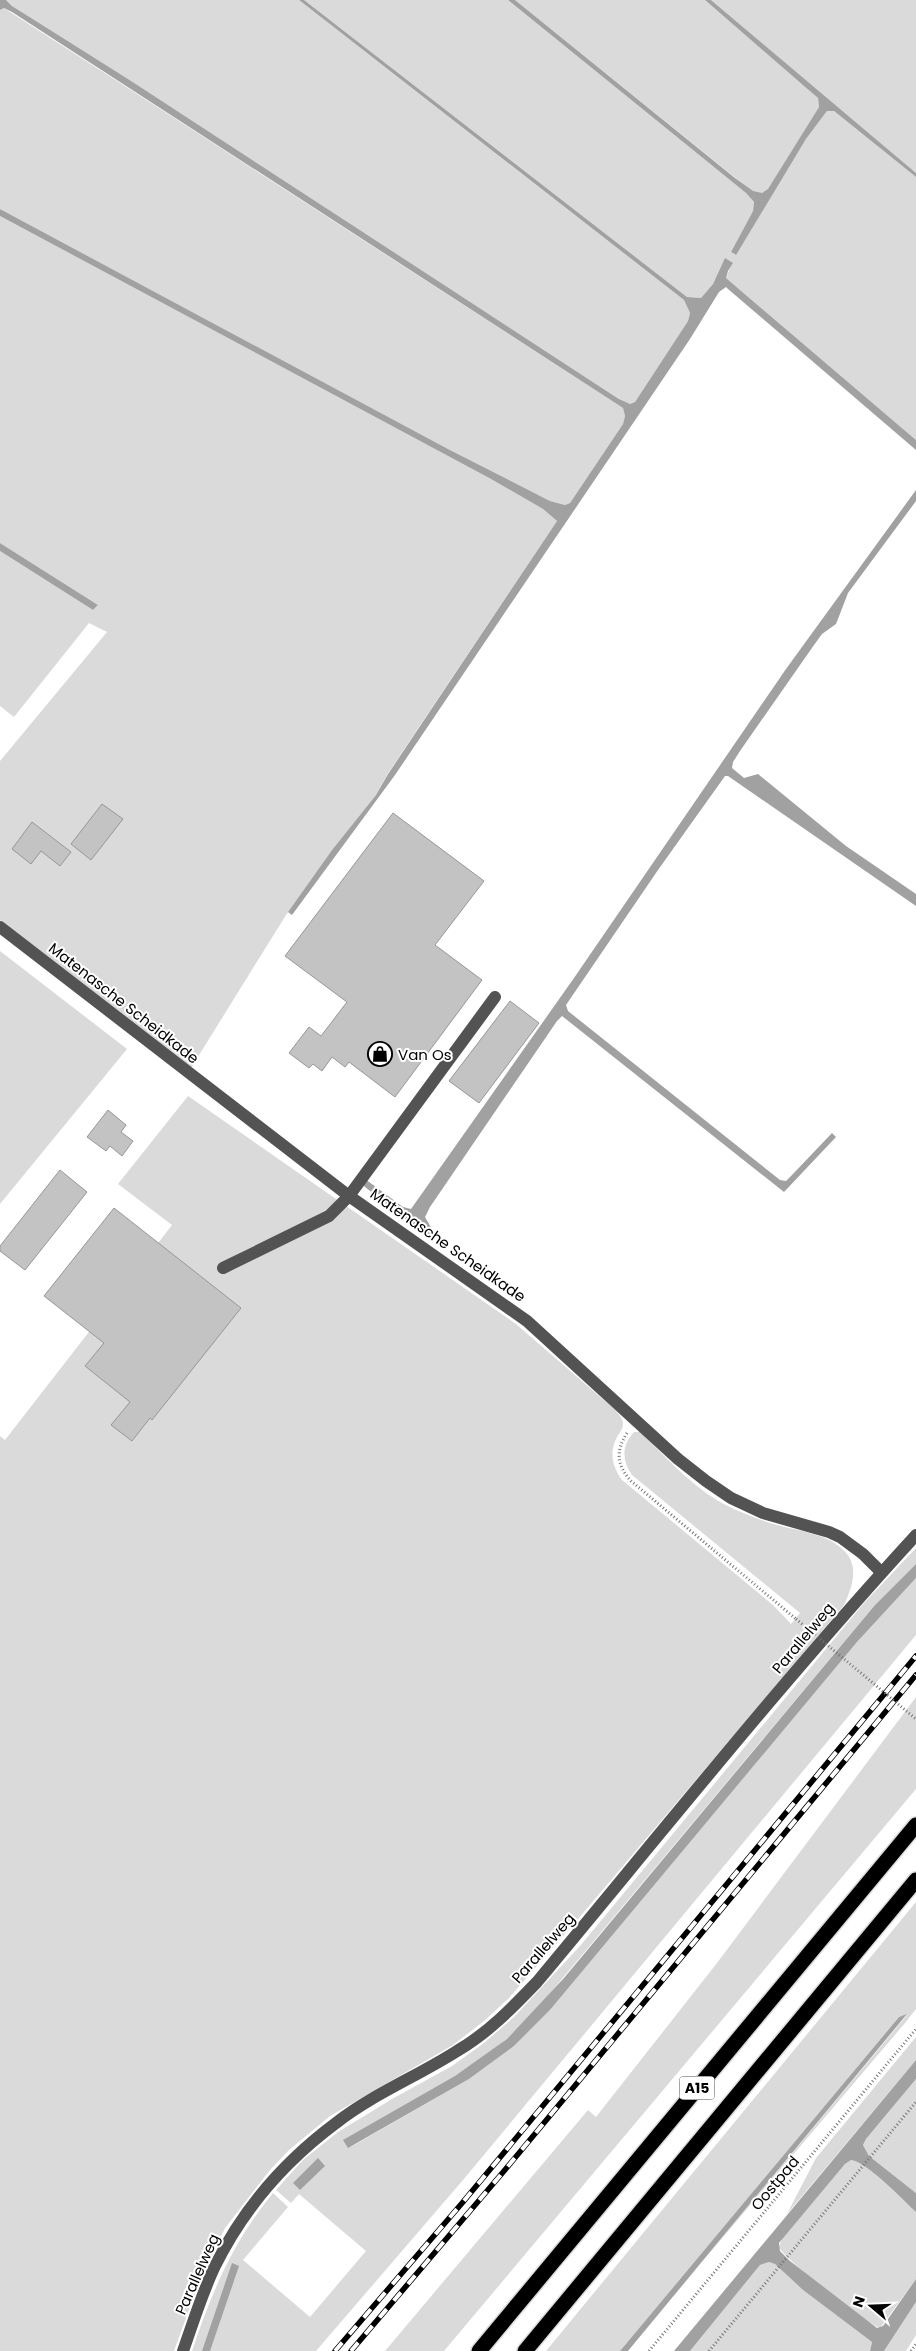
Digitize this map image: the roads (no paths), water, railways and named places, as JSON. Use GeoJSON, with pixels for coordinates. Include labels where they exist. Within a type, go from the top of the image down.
{"type":"FeatureCollection","features":[{"type":"Feature","properties":{"kind":"highway","name":"A15"},"geometry":{"type":"LineString","coordinates":[[479,2351],[916,1825]]}},
{"type":"Feature","properties":{"kind":"highway","name":"A15"},"geometry":{"type":"LineString","coordinates":[[525,2351],[916,1880]]}},
{"type":"Feature","properties":{"kind":"street","name":"Matenasche Scheidkade"},"geometry":{"type":"LineString","coordinates":[[0,928],[349,1196],[527,1321],[678,1458],[730,1498],[763,1513],[829,1532],[840,1537],[863,1554],[881,1572]]}},
{"type":"Feature","properties":{"kind":"street"},"geometry":{"type":"LineString","coordinates":[[223,1268],[329,1216],[349,1196],[495,997]]}},
{"type":"Feature","properties":{"kind":"street","name":"Parallelweg"},"geometry":{"type":"LineString","coordinates":[[183,2351],[201,2300],[223,2250],[242,2218],[274,2178],[286,2165],[336,2122],[459,2050],[508,2012],[537,1982],[881,1572],[916,1536]]}},
{"type":"Feature","properties":{"kind":"railway"},"geometry":{"type":"LineString","coordinates":[[335,2351],[463,2202],[916,1656]]}},
{"type":"Feature","properties":{"kind":"railway"},"geometry":{"type":"LineString","coordinates":[[351,2351],[504,2171],[916,1675]]}},
{"type":"Feature","properties":{"kind":"place","name":"Van Os"},"geometry":{"type":"Point","coordinates":[380,1054]}}]}
